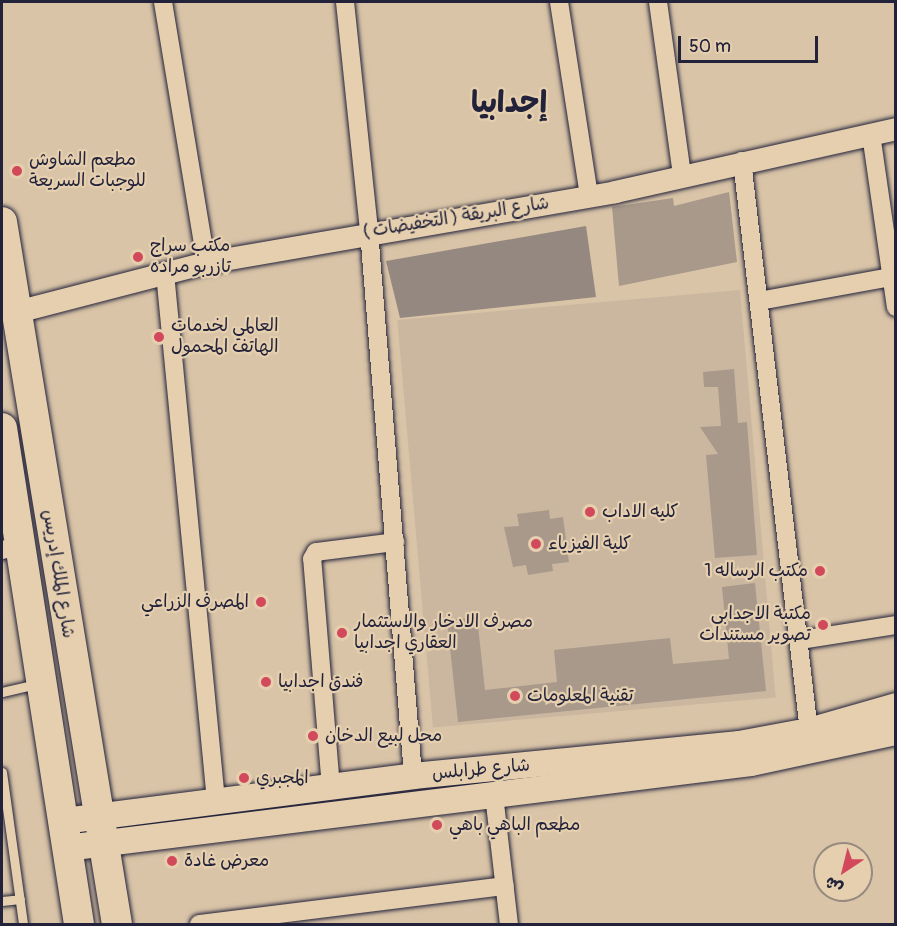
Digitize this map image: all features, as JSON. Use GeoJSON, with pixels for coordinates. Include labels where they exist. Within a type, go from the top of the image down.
{"type":"FeatureCollection","features":[{"type":"Feature","properties":{"kind":"highway","name":"شارع الملك إدريس"},"geometry":{"type":"LineString","coordinates":[[2,222],[117,924]]}},
{"type":"Feature","properties":{"kind":"highway","name":"شارع الملك إدريس"},"geometry":{"type":"LineString","coordinates":[[2,428],[10,548],[41,684],[79,924]]}},
{"type":"Feature","properties":{"kind":"main road","name":"شارع طرابلس"},"geometry":{"type":"LineString","coordinates":[[101,830],[216,801],[413,776],[739,744],[809,731],[896,706]]}},
{"type":"Feature","properties":{"kind":"main road","name":"شارع طرابلس"},"geometry":{"type":"LineString","coordinates":[[65,835],[494,795],[751,763],[896,732]]}},
{"type":"Feature","properties":{"kind":"street"},"geometry":{"type":"LineString","coordinates":[[163,2],[206,262]]}},
{"type":"Feature","properties":{"kind":"street"},"geometry":{"type":"LineString","coordinates":[[345,2],[369,231],[413,776]]}},
{"type":"Feature","properties":{"kind":"street"},"geometry":{"type":"LineString","coordinates":[[559,2],[589,196]]}},
{"type":"Feature","properties":{"kind":"street"},"geometry":{"type":"LineString","coordinates":[[658,2],[682,174]]}},
{"type":"Feature","properties":{"kind":"street","name":"شارع البريقة ( التخفيضات )"},"geometry":{"type":"LineString","coordinates":[[17,312],[206,262],[369,231],[589,196],[896,129]]}},
{"type":"Feature","properties":{"kind":"street"},"geometry":{"type":"LineString","coordinates":[[871,134],[896,307]]}},
{"type":"Feature","properties":{"kind":"street"},"geometry":{"type":"LineString","coordinates":[[742,161],[801,640],[809,731]]}},
{"type":"Feature","properties":{"kind":"street"},"geometry":{"type":"LineString","coordinates":[[165,273],[216,801]]}},
{"type":"Feature","properties":{"kind":"street"},"geometry":{"type":"LineString","coordinates":[[759,301],[891,277]]}},
{"type":"Feature","properties":{"kind":"street"},"geometry":{"type":"LineString","coordinates":[[331,788],[312,559],[316,552],[395,542]]}},
{"type":"Feature","properties":{"kind":"street"},"geometry":{"type":"LineString","coordinates":[[801,640],[896,625]]}},
{"type":"Feature","properties":{"kind":"street"},"geometry":{"type":"LineString","coordinates":[[494,795],[509,924]]}},
{"type":"Feature","properties":{"kind":"street"},"geometry":{"type":"LineString","coordinates":[[198,924],[505,886]]}},
{"type":"Feature","properties":{"kind":"lane"},"geometry":{"type":"LineString","coordinates":[[2,692],[41,684]]}},
{"type":"Feature","properties":{"kind":"lane"},"geometry":{"type":"LineString","coordinates":[[2,772],[23,924]]}},
{"type":"Feature","properties":{"kind":"lane"},"geometry":{"type":"LineString","coordinates":[[2,901],[20,899]]}},
{"type":"Feature","properties":{"kind":"shaded area"},"geometry":{"type":"Polygon","coordinates":[[[586,226],[596,297],[400,318],[386,261],[586,226]]]}},
{"type":"Feature","properties":{"kind":"shaded area","name":"كليه الاداب"},"geometry":{"type":"Polygon","coordinates":[[[740,290],[776,697],[433,727],[397,320],[740,290]]]}},
{"type":"Feature","properties":{"kind":"building"},"geometry":{"type":"Polygon","coordinates":[[[729,192],[737,262],[619,286],[612,207],[673,198],[674,206],[729,192]]]}},
{"type":"Feature","properties":{"kind":"building"},"geometry":{"type":"Polygon","coordinates":[[[734,369],[738,423],[747,422],[757,555],[715,558],[706,455],[718,454],[700,427],[721,426],[718,387],[704,387],[703,372],[734,369]]]}},
{"type":"Feature","properties":{"kind":"building"},"geometry":{"type":"Polygon","coordinates":[[[549,510],[550,519],[563,517],[569,562],[552,564],[553,571],[528,575],[526,565],[513,567],[504,527],[519,526],[517,514],[549,510]]]}},
{"type":"Feature","properties":{"kind":"building"},"geometry":{"type":"Polygon","coordinates":[[[755,583],[766,691],[458,722],[447,620],[477,617],[485,690],[557,682],[554,650],[670,638],[673,664],[729,659],[722,587],[755,583]]]}},
{"type":"Feature","properties":{"kind":"place","name":"مطعم الشاوش للوجبات السريعة"},"geometry":{"type":"Point","coordinates":[17,171]}},
{"type":"Feature","properties":{"kind":"place","name":"مكتب سراج تازربو مراده"},"geometry":{"type":"Point","coordinates":[138,257]}},
{"type":"Feature","properties":{"kind":"place","name":"العالمي لخدمات الهاتف المحمول"},"geometry":{"type":"Point","coordinates":[159,337]}},
{"type":"Feature","properties":{"kind":"place","name":"كليه الاداب"},"geometry":{"type":"Point","coordinates":[590,512]}},
{"type":"Feature","properties":{"kind":"place","name":"كلية الفيزياء"},"geometry":{"type":"Point","coordinates":[536,544]}},
{"type":"Feature","properties":{"kind":"place","name":"مكتب الرساله 1"},"geometry":{"type":"Point","coordinates":[820,571]}},
{"type":"Feature","properties":{"kind":"place","name":"المصرف الزراعي"},"geometry":{"type":"Point","coordinates":[261,602]}},
{"type":"Feature","properties":{"kind":"place","name":"مكتبة الاجدابي تصوير مستندات"},"geometry":{"type":"Point","coordinates":[823,625]}},
{"type":"Feature","properties":{"kind":"place","name":"مصرف الادخار والاستثمار العقاري اجدابيا"},"geometry":{"type":"Point","coordinates":[342,633]}},
{"type":"Feature","properties":{"kind":"place","name":"فندق اجدابيا"},"geometry":{"type":"Point","coordinates":[266,682]}},
{"type":"Feature","properties":{"kind":"place","name":"تقنية المعلومات"},"geometry":{"type":"Point","coordinates":[515,696]}},
{"type":"Feature","properties":{"kind":"place","name":"محل لبيع الدخان"},"geometry":{"type":"Point","coordinates":[313,736]}},
{"type":"Feature","properties":{"kind":"place","name":"المجبري"},"geometry":{"type":"Point","coordinates":[244,778]}},
{"type":"Feature","properties":{"kind":"place","name":"مطعم الباهي باهي"},"geometry":{"type":"Point","coordinates":[437,825]}},
{"type":"Feature","properties":{"kind":"place","name":"معرض غادة"},"geometry":{"type":"Point","coordinates":[172,861]}},
{"type":"Feature","properties":{"kind":"district","name":"إجدابيا"},"geometry":{"type":"Point","coordinates":[509,103]}}]}
